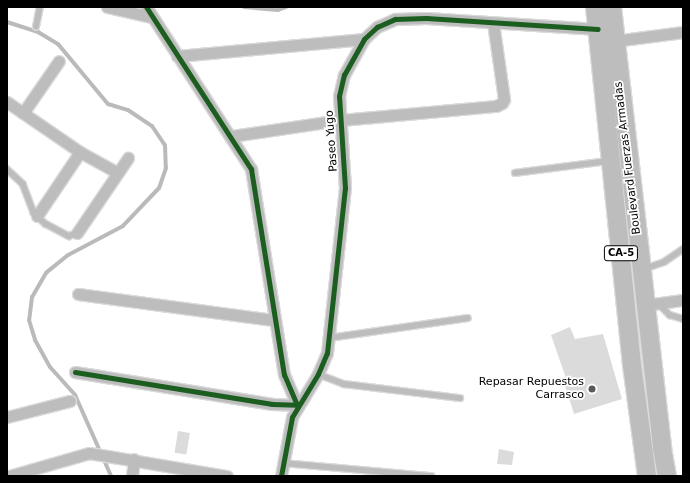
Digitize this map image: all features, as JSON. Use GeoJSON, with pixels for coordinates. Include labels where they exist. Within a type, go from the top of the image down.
{"type":"FeatureCollection","features":[{"type":"Feature","properties":{"kind":"highway","name":"Boulevard Fuerzas Armadas"},"geometry":{"type":"LineString","coordinates":[[595,7],[632,364],[647,476]]}},
{"type":"Feature","properties":{"kind":"highway","name":"Boulevard Fuerzas Armadas"},"geometry":{"type":"LineString","coordinates":[[612,7],[614,41],[642,269],[652,304],[662,448],[667,476]]}},
{"type":"Feature","properties":{"kind":"street"},"geometry":{"type":"LineString","coordinates":[[75,372],[272,404],[297,405],[284,375],[273,320],[255,182],[244,156],[149,12],[107,7]]}},
{"type":"Feature","properties":{"kind":"street","name":"Paseo Yugo"},"geometry":{"type":"LineString","coordinates":[[281,476],[282,463],[292,417],[297,405],[318,374],[329,338],[345,188],[340,86],[350,62],[364,39],[377,28],[395,19],[426,18],[598,29]]}},
{"type":"Feature","properties":{"kind":"street"},"geometry":{"type":"LineString","coordinates":[[232,136],[341,120],[496,106],[502,103],[493,23]]}},
{"type":"Feature","properties":{"kind":"street"},"geometry":{"type":"LineString","coordinates":[[614,41],[683,32]]}},
{"type":"Feature","properties":{"kind":"street"},"geometry":{"type":"LineString","coordinates":[[177,56],[364,39]]}},
{"type":"Feature","properties":{"kind":"street"},"geometry":{"type":"LineString","coordinates":[[23,113],[59,61]]}},
{"type":"Feature","properties":{"kind":"street"},"geometry":{"type":"LineString","coordinates":[[7,102],[80,152],[118,173]]}},
{"type":"Feature","properties":{"kind":"street"},"geometry":{"type":"LineString","coordinates":[[37,216],[80,152]]}},
{"type":"Feature","properties":{"kind":"street"},"geometry":{"type":"LineString","coordinates":[[77,233],[128,158]]}},
{"type":"Feature","properties":{"kind":"street"},"geometry":{"type":"LineString","coordinates":[[78,294],[273,320]]}},
{"type":"Feature","properties":{"kind":"street"},"geometry":{"type":"LineString","coordinates":[[652,304],[683,300]]}},
{"type":"Feature","properties":{"kind":"street"},"geometry":{"type":"LineString","coordinates":[[7,417],[70,401]]}},
{"type":"Feature","properties":{"kind":"street"},"geometry":{"type":"LineString","coordinates":[[9,476],[88,453],[134,458],[227,476]]}},
{"type":"Feature","properties":{"kind":"street"},"geometry":{"type":"LineString","coordinates":[[132,476],[134,458]]}},
{"type":"Feature","properties":{"kind":"lane"},"geometry":{"type":"LineString","coordinates":[[36,27],[40,7]]}},
{"type":"Feature","properties":{"kind":"lane"},"geometry":{"type":"LineString","coordinates":[[515,173],[611,161]]}},
{"type":"Feature","properties":{"kind":"lane"},"geometry":{"type":"LineString","coordinates":[[7,169],[23,184],[34,213],[37,216],[46,224],[70,236],[77,233]]}},
{"type":"Feature","properties":{"kind":"lane"},"geometry":{"type":"LineString","coordinates":[[642,269],[664,262],[683,249]]}},
{"type":"Feature","properties":{"kind":"lane"},"geometry":{"type":"LineString","coordinates":[[652,304],[670,315],[683,319]]}},
{"type":"Feature","properties":{"kind":"lane"},"geometry":{"type":"LineString","coordinates":[[329,338],[468,318]]}},
{"type":"Feature","properties":{"kind":"lane"},"geometry":{"type":"LineString","coordinates":[[318,374],[344,384],[460,398]]}},
{"type":"Feature","properties":{"kind":"lane"},"geometry":{"type":"LineString","coordinates":[[282,463],[431,476]]}},
{"type":"Feature","properties":{"kind":"building"},"geometry":{"type":"Polygon","coordinates":[[[570,327],[575,339],[603,334],[622,399],[574,414],[563,379],[566,378],[551,335],[570,327]]]}},
{"type":"Feature","properties":{"kind":"building"},"geometry":{"type":"Polygon","coordinates":[[[178,431],[190,433],[186,455],[175,453],[178,431]]]}},
{"type":"Feature","properties":{"kind":"building"},"geometry":{"type":"Polygon","coordinates":[[[499,449],[514,452],[512,465],[497,464],[499,449]]]}},
{"type":"Feature","properties":{"kind":"waterway"},"geometry":{"type":"LineString","coordinates":[[244,7],[278,10],[286,7]]}},
{"type":"Feature","properties":{"kind":"waterway"},"geometry":{"type":"LineString","coordinates":[[7,22],[38,32],[58,44],[108,104],[128,110],[152,126],[165,145],[166,168],[159,188],[123,226],[68,255],[46,273],[32,297],[29,320],[35,340],[50,367],[75,395],[111,476]]}},
{"type":"Feature","properties":{"kind":"cycle path"},"geometry":{"type":"LineString","coordinates":[[75,372],[272,404],[297,405],[284,375],[251,169],[146,7]]}},
{"type":"Feature","properties":{"kind":"cycle path"},"geometry":{"type":"LineString","coordinates":[[281,476],[292,417],[318,374],[327,353],[345,188],[339,96],[344,75],[364,39],[377,27],[395,19],[426,18],[598,29]]}},
{"type":"Feature","properties":{"kind":"place","name":"Repasar Repuestos Carrasco"},"geometry":{"type":"Point","coordinates":[592,389]}}]}
